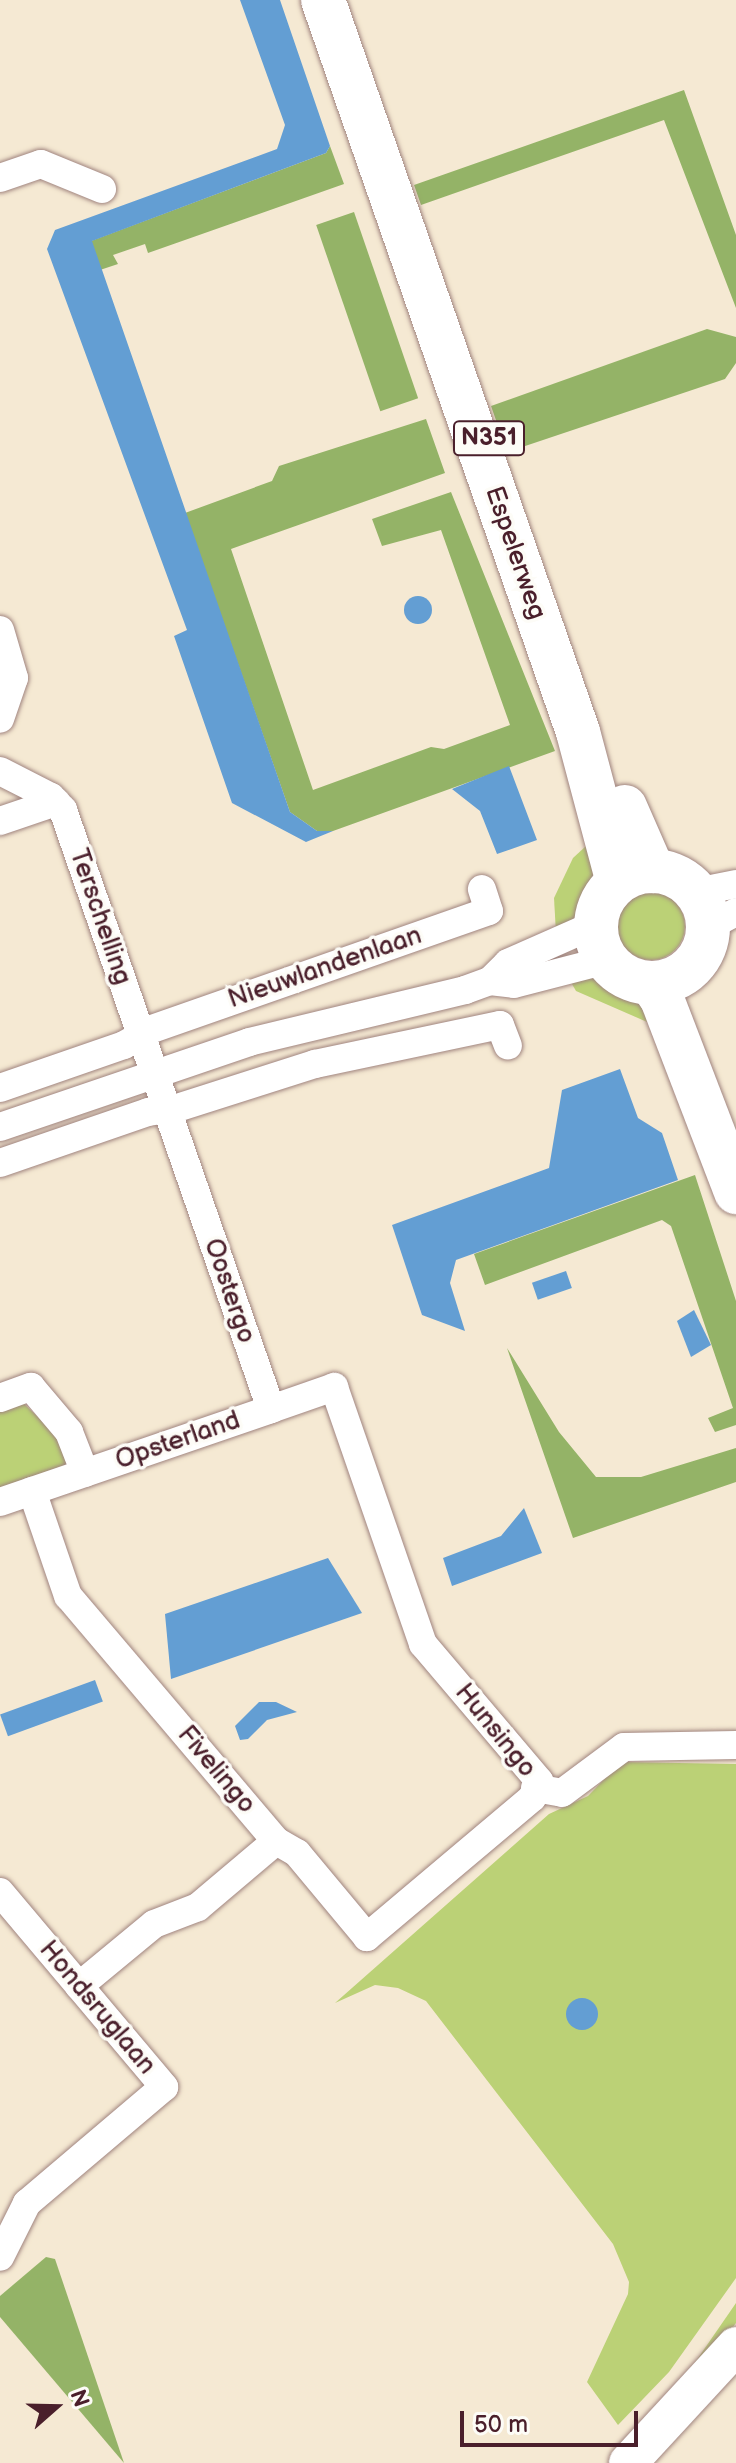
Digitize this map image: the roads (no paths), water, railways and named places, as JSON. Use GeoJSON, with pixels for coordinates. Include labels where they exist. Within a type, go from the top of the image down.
{"type":"FeatureCollection","features":[{"type":"Feature","properties":{"kind":"main road","name":"Espelerweg"},"geometry":{"type":"LineString","coordinates":[[323,0],[578,732],[635,876]]}},
{"type":"Feature","properties":{"kind":"main road","name":"Espelerweg"},"geometry":{"type":"LineString","coordinates":[[336,0],[592,731],[635,876]]}},
{"type":"Feature","properties":{"kind":"main road"},"geometry":{"type":"LineString","coordinates":[[635,876],[677,877],[719,904],[700,955],[668,977],[626,976],[602,942],[604,898],[635,876]]}},
{"type":"Feature","properties":{"kind":"main road"},"geometry":{"type":"LineString","coordinates":[[668,977],[736,1153]]}},
{"type":"Feature","properties":{"kind":"main road"},"geometry":{"type":"LineString","coordinates":[[668,977],[662,999],[736,1192]]}},
{"type":"Feature","properties":{"kind":"main road"},"geometry":{"type":"LineString","coordinates":[[628,2463],[736,2346]]}},
{"type":"Feature","properties":{"kind":"street"},"geometry":{"type":"LineString","coordinates":[[0,178],[41,164],[102,189]]}},
{"type":"Feature","properties":{"kind":"street"},"geometry":{"type":"LineString","coordinates":[[0,630],[14,683],[0,719]]}},
{"type":"Feature","properties":{"kind":"street"},"geometry":{"type":"LineString","coordinates":[[0,771],[56,802]]}},
{"type":"Feature","properties":{"kind":"street"},"geometry":{"type":"LineString","coordinates":[[0,821],[56,802]]}},
{"type":"Feature","properties":{"kind":"street","name":"Terschelling"},"geometry":{"type":"LineString","coordinates":[[56,802],[140,1035]]}},
{"type":"Feature","properties":{"kind":"street","name":"Nieuwlandenlaan"},"geometry":{"type":"LineString","coordinates":[[0,1088],[489,911],[482,889]]}},
{"type":"Feature","properties":{"kind":"street","name":"Nieuwlandenlaan"},"geometry":{"type":"LineString","coordinates":[[0,1127],[249,1042],[404,1008],[490,981],[508,963],[602,942]]}},
{"type":"Feature","properties":{"kind":"street"},"geometry":{"type":"LineString","coordinates":[[0,1163],[288,1070],[500,1025],[508,1046]]}},
{"type":"Feature","properties":{"kind":"street"},"geometry":{"type":"LineString","coordinates":[[140,1035],[166,1110]]}},
{"type":"Feature","properties":{"kind":"street","name":"Oostergo"},"geometry":{"type":"LineString","coordinates":[[166,1110],[271,1409]]}},
{"type":"Feature","properties":{"kind":"street","name":"Opsterland"},"geometry":{"type":"LineString","coordinates":[[0,1398],[31,1387],[69,1432],[85,1473]]}},
{"type":"Feature","properties":{"kind":"street","name":"Hunsingo"},"geometry":{"type":"LineString","coordinates":[[271,1409],[334,1387],[423,1644],[539,1781],[532,1798],[367,1937],[297,1853],[276,1841]]}},
{"type":"Feature","properties":{"kind":"street","name":"Opsterland"},"geometry":{"type":"LineString","coordinates":[[0,1502],[271,1409]]}},
{"type":"Feature","properties":{"kind":"street","name":"Fivelingo"},"geometry":{"type":"LineString","coordinates":[[32,1491],[68,1596],[276,1841]]}},
{"type":"Feature","properties":{"kind":"street"},"geometry":{"type":"LineString","coordinates":[[535,1788],[562,1793],[609,1755],[633,1745],[736,1745]]}},
{"type":"Feature","properties":{"kind":"street"},"geometry":{"type":"LineString","coordinates":[[79,1986],[154,1924],[198,1907],[276,1841]]}},
{"type":"Feature","properties":{"kind":"street","name":"Hondsruglaan"},"geometry":{"type":"LineString","coordinates":[[0,1892],[164,2087],[27,2203],[0,2257]]}},
{"type":"Feature","properties":{"kind":"water"},"geometry":{"type":"Polygon","coordinates":[[[240,0],[280,0],[330,146],[326,153],[92,241],[290,812],[317,831],[333,831],[306,842],[232,803],[174,636],[187,630],[47,249],[55,230],[277,149],[285,125],[240,0]]]}},
{"type":"Feature","properties":{"kind":"water"},"geometry":{"type":"Polygon","coordinates":[[[418,596],[428,600],[432,610],[428,620],[418,624],[408,620],[404,610],[408,600],[418,596]]]}},
{"type":"Feature","properties":{"kind":"water"},"geometry":{"type":"Polygon","coordinates":[[[509,766],[537,840],[497,854],[480,811],[452,789],[509,766]]]}},
{"type":"Feature","properties":{"kind":"water"},"geometry":{"type":"Polygon","coordinates":[[[620,1069],[638,1118],[662,1133],[678,1180],[456,1260],[450,1283],[465,1331],[422,1315],[392,1225],[549,1168],[562,1090],[620,1069]]]}},
{"type":"Feature","properties":{"kind":"water"},"geometry":{"type":"Polygon","coordinates":[[[566,1271],[572,1288],[538,1300],[532,1283],[566,1271]]]}},
{"type":"Feature","properties":{"kind":"water"},"geometry":{"type":"Polygon","coordinates":[[[694,1310],[711,1345],[691,1357],[677,1321],[694,1310]]]}},
{"type":"Feature","properties":{"kind":"water"},"geometry":{"type":"Polygon","coordinates":[[[524,1508],[542,1553],[452,1586],[443,1558],[501,1536],[524,1508]]]}},
{"type":"Feature","properties":{"kind":"water"},"geometry":{"type":"Polygon","coordinates":[[[328,1558],[362,1613],[171,1679],[165,1614],[328,1558]]]}},
{"type":"Feature","properties":{"kind":"water"},"geometry":{"type":"Polygon","coordinates":[[[95,1680],[103,1702],[8,1736],[0,1715],[95,1680]]]}},
{"type":"Feature","properties":{"kind":"water"},"geometry":{"type":"Polygon","coordinates":[[[259,1702],[276,1702],[297,1712],[267,1720],[248,1739],[240,1740],[235,1726],[259,1702]]]}},
{"type":"Feature","properties":{"kind":"water"},"geometry":{"type":"Polygon","coordinates":[[[582,1998],[593,2003],[598,2014],[593,2025],[582,2030],[571,2025],[566,2014],[571,2003],[582,1998]]]}}]}
